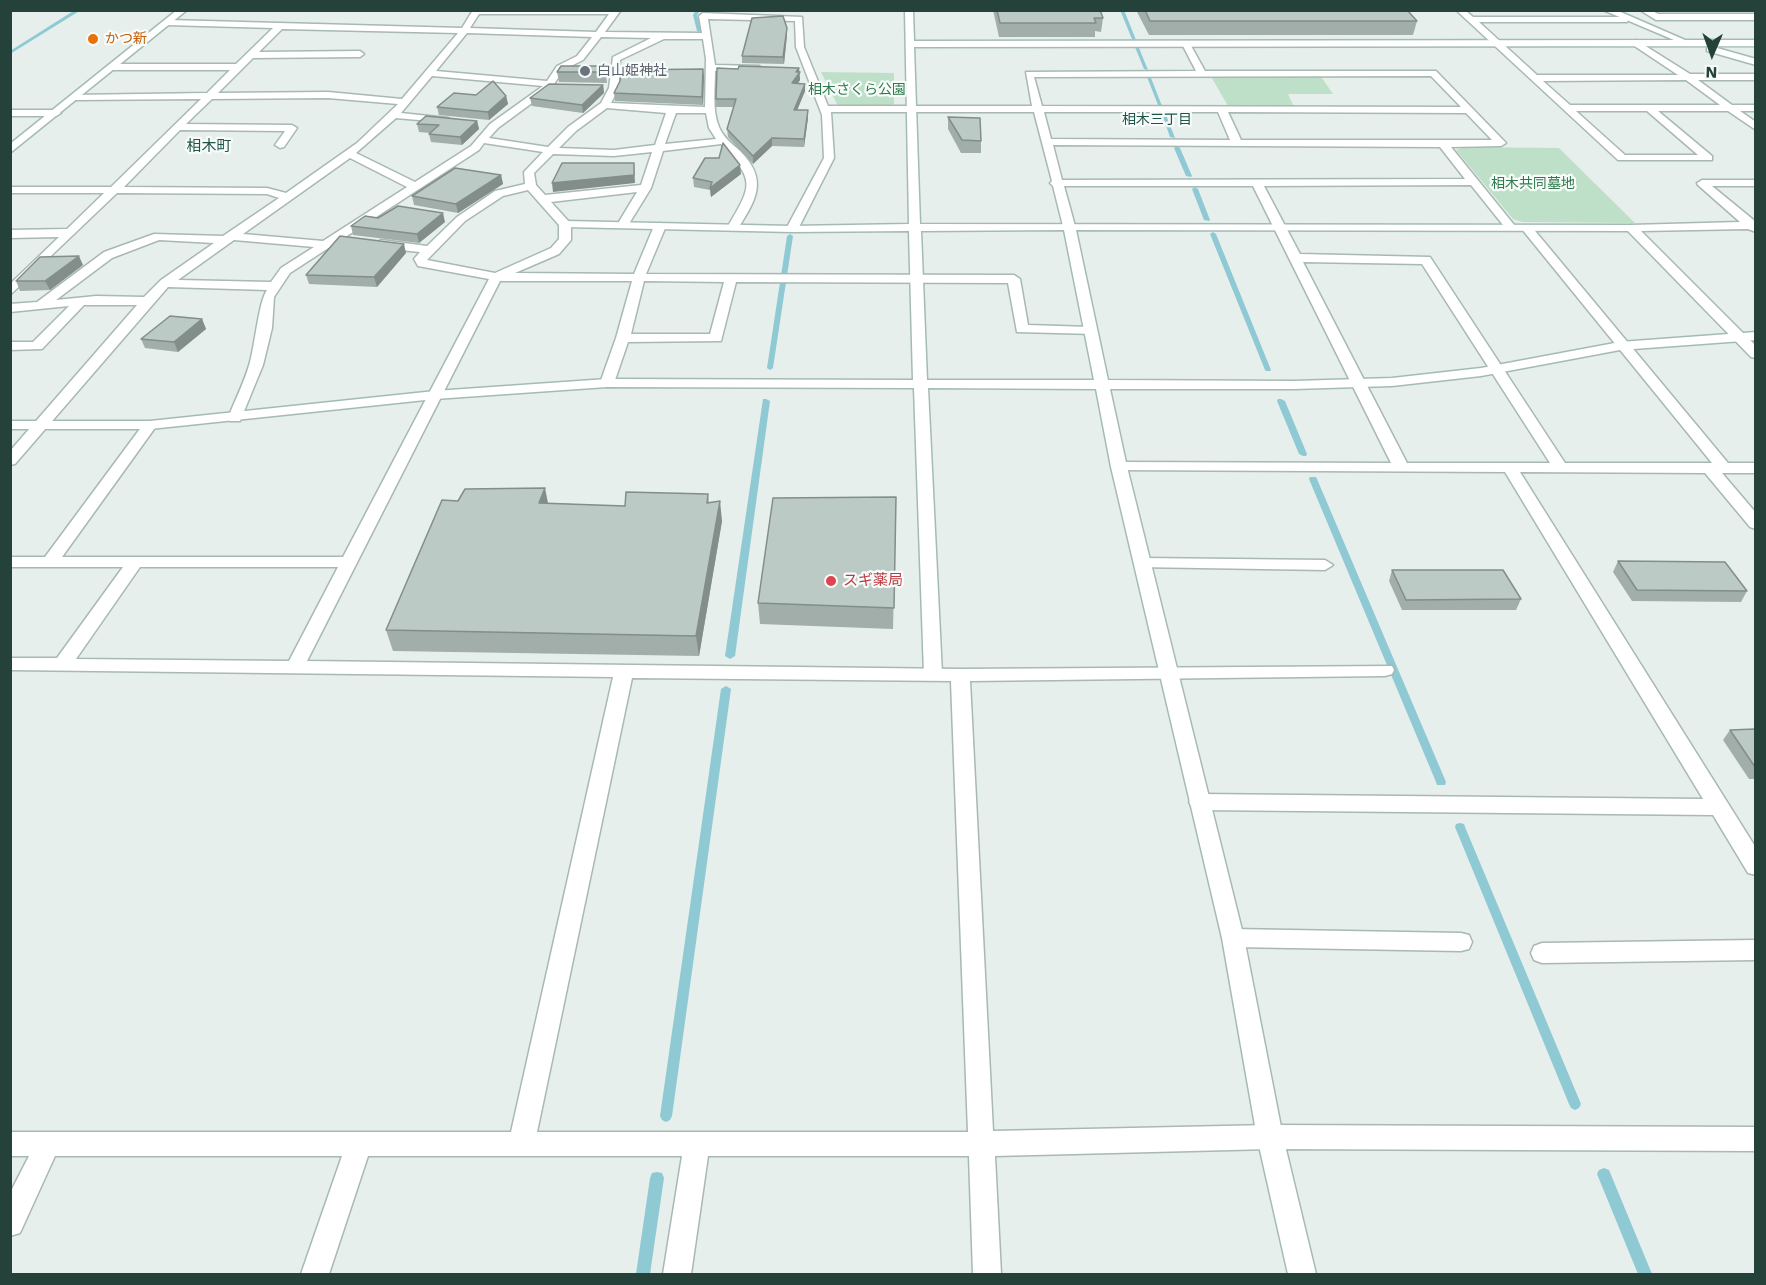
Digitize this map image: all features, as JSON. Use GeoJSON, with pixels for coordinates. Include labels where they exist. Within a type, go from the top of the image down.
{"type":"FeatureCollection","features":[{"type":"Feature","properties":{"kind":"street"},"geometry":{"type":"LineString","coordinates":[[10,150],[183,10]]}},
{"type":"Feature","properties":{"kind":"street"},"geometry":{"type":"LineString","coordinates":[[909,10],[914,110],[916,279],[933,674]]}},
{"type":"Feature","properties":{"kind":"street"},"geometry":{"type":"LineString","coordinates":[[1460,10],[1493,43],[1622,158],[1708,158],[1648,108]]}},
{"type":"Feature","properties":{"kind":"street"},"geometry":{"type":"LineString","coordinates":[[1607,10],[1690,43],[1755,62]]}},
{"type":"Feature","properties":{"kind":"street"},"geometry":{"type":"LineString","coordinates":[[1644,10],[1656,17],[1755,17]]}},
{"type":"Feature","properties":{"kind":"street"},"geometry":{"type":"LineString","coordinates":[[10,461],[165,283],[348,153],[394,115],[465,32],[477,11],[617,11]]}},
{"type":"Feature","properties":{"kind":"street"},"geometry":{"type":"LineString","coordinates":[[235,418],[256,364],[265,328],[268,297],[285,271],[475,148],[489,126],[552,86],[560,68],[580,58],[617,11]]}},
{"type":"Feature","properties":{"kind":"street"},"geometry":{"type":"LineString","coordinates":[[733,228],[752,191],[752,178],[742,159],[714,131],[705,13],[800,15],[800,47],[827,115],[829,159],[792,229]]}},
{"type":"Feature","properties":{"kind":"street"},"geometry":{"type":"LineString","coordinates":[[1472,20],[1627,19]]}},
{"type":"Feature","properties":{"kind":"street"},"geometry":{"type":"LineString","coordinates":[[169,23],[465,32],[706,36]]}},
{"type":"Feature","properties":{"kind":"street"},"geometry":{"type":"LineString","coordinates":[[10,291],[280,26]]}},
{"type":"Feature","properties":{"kind":"street"},"geometry":{"type":"LineString","coordinates":[[295,667],[496,277],[555,251],[565,240],[565,224],[531,186],[528,172],[572,129],[605,105],[615,88],[613,72],[616,59],[662,36]]}},
{"type":"Feature","properties":{"kind":"street"},"geometry":{"type":"LineString","coordinates":[[1636,43],[1689,78],[1754,126]]}},
{"type":"Feature","properties":{"kind":"street"},"geometry":{"type":"LineString","coordinates":[[909,44],[1755,43]]}},
{"type":"Feature","properties":{"kind":"street"},"geometry":{"type":"LineString","coordinates":[[1186,44],[1202,74]]}},
{"type":"Feature","properties":{"kind":"street"},"geometry":{"type":"LineString","coordinates":[[250,56],[360,54]]}},
{"type":"Feature","properties":{"kind":"street"},"geometry":{"type":"LineString","coordinates":[[114,67],[237,67]]}},
{"type":"Feature","properties":{"kind":"street"},"geometry":{"type":"LineString","coordinates":[[709,70],[772,69]]}},
{"type":"Feature","properties":{"kind":"street"},"geometry":{"type":"LineString","coordinates":[[796,69],[808,70]]}},
{"type":"Feature","properties":{"kind":"street"},"geometry":{"type":"LineString","coordinates":[[613,72],[624,72]]}},
{"type":"Feature","properties":{"kind":"street"},"geometry":{"type":"LineString","coordinates":[[430,73],[552,86]]}},
{"type":"Feature","properties":{"kind":"street"},"geometry":{"type":"LineString","coordinates":[[1046,142],[1501,143],[1433,73],[1029,74],[1055,183],[1069,226],[1119,467],[1233,938],[1270,1137],[1302,1275]]}},
{"type":"Feature","properties":{"kind":"street"},"geometry":{"type":"LineString","coordinates":[[1533,78],[1755,77]]}},
{"type":"Feature","properties":{"kind":"street"},"geometry":{"type":"LineString","coordinates":[[603,88],[615,88]]}},
{"type":"Feature","properties":{"kind":"street"},"geometry":{"type":"LineString","coordinates":[[76,98],[328,95],[405,102]]}},
{"type":"Feature","properties":{"kind":"street"},"geometry":{"type":"LineString","coordinates":[[605,105],[672,110],[711,110]]}},
{"type":"Feature","properties":{"kind":"street"},"geometry":{"type":"LineString","coordinates":[[1568,108],[1755,108]]}},
{"type":"Feature","properties":{"kind":"street"},"geometry":{"type":"LineString","coordinates":[[823,109],[1470,110]]}},
{"type":"Feature","properties":{"kind":"street"},"geometry":{"type":"LineString","coordinates":[[623,225],[645,188],[672,110]]}},
{"type":"Feature","properties":{"kind":"street"},"geometry":{"type":"LineString","coordinates":[[1222,110],[1237,142]]}},
{"type":"Feature","properties":{"kind":"street"},"geometry":{"type":"LineString","coordinates":[[10,113],[56,113]]}},
{"type":"Feature","properties":{"kind":"street"},"geometry":{"type":"LineString","coordinates":[[394,115],[461,123]]}},
{"type":"Feature","properties":{"kind":"street"},"geometry":{"type":"LineString","coordinates":[[178,127],[292,128],[280,145]]}},
{"type":"Feature","properties":{"kind":"street"},"geometry":{"type":"LineString","coordinates":[[482,140],[550,151],[614,153],[660,150],[724,141]]}},
{"type":"Feature","properties":{"kind":"street"},"geometry":{"type":"LineString","coordinates":[[1443,144],[1472,182],[1519,228],[1624,346],[1716,467],[1755,524]]}},
{"type":"Feature","properties":{"kind":"street"},"geometry":{"type":"LineString","coordinates":[[348,153],[416,187]]}},
{"type":"Feature","properties":{"kind":"street"},"geometry":{"type":"LineString","coordinates":[[1257,182],[1401,467]]}},
{"type":"Feature","properties":{"kind":"street"},"geometry":{"type":"LineString","coordinates":[[1055,183],[1472,182]]}},
{"type":"Feature","properties":{"kind":"street"},"geometry":{"type":"LineString","coordinates":[[1754,227],[1702,183],[1755,183]]}},
{"type":"Feature","properties":{"kind":"street"},"geometry":{"type":"LineString","coordinates":[[531,186],[498,193],[456,218],[420,259],[422,263],[496,277],[1014,279],[1022,329],[1090,330]]}},
{"type":"Feature","properties":{"kind":"street"},"geometry":{"type":"LineString","coordinates":[[543,199],[596,194],[622,188],[645,188]]}},
{"type":"Feature","properties":{"kind":"street"},"geometry":{"type":"LineString","coordinates":[[10,190],[267,191],[285,196]]}},
{"type":"Feature","properties":{"kind":"street"},"geometry":{"type":"LineString","coordinates":[[387,207],[408,210]]}},
{"type":"Feature","properties":{"kind":"street"},"geometry":{"type":"LineString","coordinates":[[565,224],[792,229],[1069,226],[1754,227]]}},
{"type":"Feature","properties":{"kind":"street"},"geometry":{"type":"LineString","coordinates":[[607,383],[639,278],[660,226]]}},
{"type":"Feature","properties":{"kind":"street"},"geometry":{"type":"LineString","coordinates":[[1631,228],[1755,354]]}},
{"type":"Feature","properties":{"kind":"street"},"geometry":{"type":"LineString","coordinates":[[10,234],[67,233]]}},
{"type":"Feature","properties":{"kind":"street"},"geometry":{"type":"LineString","coordinates":[[40,305],[108,255],[158,236],[367,242],[430,250]]}},
{"type":"Feature","properties":{"kind":"street"},"geometry":{"type":"LineString","coordinates":[[1296,258],[1426,260],[1560,467]]}},
{"type":"Feature","properties":{"kind":"street"},"geometry":{"type":"LineString","coordinates":[[622,338],[716,338],[731,278]]}},
{"type":"Feature","properties":{"kind":"street"},"geometry":{"type":"LineString","coordinates":[[165,283],[275,286]]}},
{"type":"Feature","properties":{"kind":"street"},"geometry":{"type":"LineString","coordinates":[[10,308],[81,301],[147,301]]}},
{"type":"Feature","properties":{"kind":"street"},"geometry":{"type":"LineString","coordinates":[[10,346],[37,346],[81,301]]}},
{"type":"Feature","properties":{"kind":"street"},"geometry":{"type":"LineString","coordinates":[[10,425],[150,425],[235,418],[435,395],[607,383],[1392,382],[1496,369],[1624,346],[1755,336]]}},
{"type":"Feature","properties":{"kind":"street"},"geometry":{"type":"LineString","coordinates":[[50,562],[150,425]]}},
{"type":"Feature","properties":{"kind":"street"},"geometry":{"type":"LineString","coordinates":[[1119,467],[1755,468]]}},
{"type":"Feature","properties":{"kind":"street"},"geometry":{"type":"LineString","coordinates":[[1509,467],[1755,867]]}},
{"type":"Feature","properties":{"kind":"street"},"geometry":{"type":"LineString","coordinates":[[10,562],[349,562]]}},
{"type":"Feature","properties":{"kind":"street"},"geometry":{"type":"LineString","coordinates":[[63,664],[135,562]]}},
{"type":"Feature","properties":{"kind":"street"},"geometry":{"type":"LineString","coordinates":[[1142,563],[1325,565]]}},
{"type":"Feature","properties":{"kind":"street"},"geometry":{"type":"LineString","coordinates":[[10,664],[960,675],[1385,670]]}},
{"type":"Feature","properties":{"kind":"street"},"geometry":{"type":"LineString","coordinates":[[521,1145],[624,671]]}},
{"type":"Feature","properties":{"kind":"street"},"geometry":{"type":"LineString","coordinates":[[960,675],[987,1275]]}},
{"type":"Feature","properties":{"kind":"street"},"geometry":{"type":"LineString","coordinates":[[1199,802],[1719,807]]}},
{"type":"Feature","properties":{"kind":"street"},"geometry":{"type":"LineString","coordinates":[[1233,938],[1461,942]]}},
{"type":"Feature","properties":{"kind":"street"},"geometry":{"type":"LineString","coordinates":[[1542,953],[1755,950]]}},
{"type":"Feature","properties":{"kind":"street"},"geometry":{"type":"LineString","coordinates":[[10,1144],[981,1144],[1270,1137],[1755,1139]]}},
{"type":"Feature","properties":{"kind":"street"},"geometry":{"type":"LineString","coordinates":[[10,1223],[48,1144]]}},
{"type":"Feature","properties":{"kind":"street"},"geometry":{"type":"LineString","coordinates":[[315,1275],[359,1145]]}},
{"type":"Feature","properties":{"kind":"street"},"geometry":{"type":"LineString","coordinates":[[677,1275],[697,1145]]}},
{"type":"Feature","properties":{"kind":"green space","name":"相木さくら公園"},"geometry":{"type":"Polygon","coordinates":[[[821,72],[894,73],[894,104],[888,107],[843,107],[837,104],[821,72]]]}},
{"type":"Feature","properties":{"kind":"green space"},"geometry":{"type":"Polygon","coordinates":[[[1210,75],[1320,75],[1333,94],[1288,94],[1294,107],[1228,106],[1210,75]]]}},
{"type":"Feature","properties":{"kind":"green space","name":"相木共同墓地"},"geometry":{"type":"Polygon","coordinates":[[[1465,147],[1559,148],[1635,223],[1522,222],[1513,219],[1456,150],[1465,147]]]}},
{"type":"Feature","properties":{"kind":"building"},"geometry":{"type":"Polygon","coordinates":[[[997,10],[1100,10],[1103,18],[1094,18],[1096,23],[1000,23],[997,10]]]}},
{"type":"Feature","properties":{"kind":"building"},"geometry":{"type":"Polygon","coordinates":[[[1145,10],[1407,10],[1417,21],[1150,21],[1145,10]]]}},
{"type":"Feature","properties":{"kind":"building"},"geometry":{"type":"Polygon","coordinates":[[[783,16],[787,28],[783,57],[742,56],[752,18],[783,16]]]}},
{"type":"Feature","properties":{"kind":"building"},"geometry":{"type":"Polygon","coordinates":[[[561,66],[605,66],[605,72],[557,72],[561,66]]]}},
{"type":"Feature","properties":{"kind":"building"},"geometry":{"type":"Polygon","coordinates":[[[739,66],[799,68],[796,72],[800,72],[792,83],[805,84],[794,110],[808,110],[804,139],[772,138],[753,156],[727,129],[736,99],[716,99],[717,68],[738,69],[739,66]]]}},
{"type":"Feature","properties":{"kind":"building"},"geometry":{"type":"Polygon","coordinates":[[[703,69],[702,97],[614,93],[620,81],[621,70],[703,69]]]}},
{"type":"Feature","properties":{"kind":"building"},"geometry":{"type":"Polygon","coordinates":[[[493,81],[506,96],[488,112],[437,107],[454,93],[476,95],[493,81]]]}},
{"type":"Feature","properties":{"kind":"building"},"geometry":{"type":"Polygon","coordinates":[[[549,84],[603,85],[582,105],[530,98],[549,84]]]}},
{"type":"Feature","properties":{"kind":"building"},"geometry":{"type":"Polygon","coordinates":[[[426,116],[477,121],[460,137],[429,134],[439,125],[417,124],[426,116]]]}},
{"type":"Feature","properties":{"kind":"building"},"geometry":{"type":"Polygon","coordinates":[[[948,117],[980,118],[981,141],[962,140],[948,117]]]}},
{"type":"Feature","properties":{"kind":"building"},"geometry":{"type":"Polygon","coordinates":[[[723,143],[740,165],[710,188],[712,182],[693,178],[705,158],[719,158],[723,143]]]}},
{"type":"Feature","properties":{"kind":"building"},"geometry":{"type":"Polygon","coordinates":[[[562,163],[634,163],[634,175],[552,183],[562,163]]]}},
{"type":"Feature","properties":{"kind":"building"},"geometry":{"type":"Polygon","coordinates":[[[455,168],[501,175],[456,204],[412,196],[455,168]]]}},
{"type":"Feature","properties":{"kind":"building"},"geometry":{"type":"Polygon","coordinates":[[[398,206],[443,213],[417,234],[351,226],[365,216],[378,218],[398,206]]]}},
{"type":"Feature","properties":{"kind":"building"},"geometry":{"type":"Polygon","coordinates":[[[340,236],[404,244],[374,277],[306,275],[340,236]]]}},
{"type":"Feature","properties":{"kind":"building"},"geometry":{"type":"Polygon","coordinates":[[[79,256],[45,281],[16,281],[40,257],[79,256]]]}},
{"type":"Feature","properties":{"kind":"building"},"geometry":{"type":"Polygon","coordinates":[[[170,316],[202,319],[174,342],[141,339],[170,316]]]}},
{"type":"Feature","properties":{"kind":"building"},"geometry":{"type":"Polygon","coordinates":[[[545,488],[539,503],[625,506],[626,492],[708,494],[707,503],[720,501],[696,636],[386,630],[442,500],[458,501],[465,489],[545,488]]]}},
{"type":"Feature","properties":{"kind":"building"},"geometry":{"type":"Polygon","coordinates":[[[896,497],[894,608],[758,603],[773,498],[896,497]]]}},
{"type":"Feature","properties":{"kind":"building"},"geometry":{"type":"Polygon","coordinates":[[[1618,561],[1725,562],[1747,591],[1637,590],[1618,561]]]}},
{"type":"Feature","properties":{"kind":"building"},"geometry":{"type":"Polygon","coordinates":[[[1392,570],[1503,570],[1521,599],[1406,600],[1392,570]]]}},
{"type":"Feature","properties":{"kind":"building"},"geometry":{"type":"Polygon","coordinates":[[[1755,729],[1755,767],[1730,730],[1755,729]]]}},
{"type":"Feature","properties":{"kind":"waterway"},"geometry":{"type":"LineString","coordinates":[[10,53],[79,10]]}},
{"type":"Feature","properties":{"kind":"waterway"},"geometry":{"type":"LineString","coordinates":[[699,10],[695,15],[699,31]]}},
{"type":"Feature","properties":{"kind":"waterway"},"geometry":{"type":"LineString","coordinates":[[1122,10],[1134,39]]}},
{"type":"Feature","properties":{"kind":"waterway"},"geometry":{"type":"LineString","coordinates":[[1137,48],[1146,69]]}},
{"type":"Feature","properties":{"kind":"waterway"},"geometry":{"type":"LineString","coordinates":[[1149,78],[1160,105]]}},
{"type":"Feature","properties":{"kind":"waterway"},"geometry":{"type":"LineString","coordinates":[[1164,115],[1173,137]]}},
{"type":"Feature","properties":{"kind":"waterway"},"geometry":{"type":"LineString","coordinates":[[1177,148],[1189,176]]}},
{"type":"Feature","properties":{"kind":"waterway"},"geometry":{"type":"LineString","coordinates":[[1195,189],[1207,220]]}},
{"type":"Feature","properties":{"kind":"waterway"},"geometry":{"type":"LineString","coordinates":[[1213,234],[1268,370]]}},
{"type":"Feature","properties":{"kind":"waterway"},"geometry":{"type":"LineString","coordinates":[[770,368],[790,236]]}},
{"type":"Feature","properties":{"kind":"waterway"},"geometry":{"type":"LineString","coordinates":[[730,656],[766,401]]}},
{"type":"Feature","properties":{"kind":"waterway"},"geometry":{"type":"LineString","coordinates":[[1281,401],[1303,454]]}},
{"type":"Feature","properties":{"kind":"waterway"},"geometry":{"type":"LineString","coordinates":[[1313,479],[1441,782]]}},
{"type":"Feature","properties":{"kind":"waterway"},"geometry":{"type":"LineString","coordinates":[[666,1116],[726,689]]}},
{"type":"Feature","properties":{"kind":"waterway"},"geometry":{"type":"LineString","coordinates":[[1460,827],[1575,1104]]}},
{"type":"Feature","properties":{"kind":"waterway"},"geometry":{"type":"LineString","coordinates":[[1604,1174],[1645,1274]]}},
{"type":"Feature","properties":{"kind":"waterway"},"geometry":{"type":"LineString","coordinates":[[643,1274],[657,1178]]}},
{"type":"Feature","properties":{"kind":"place","name":"かつ新"},"geometry":{"type":"Point","coordinates":[93,39]}},
{"type":"Feature","properties":{"kind":"place","name":"白山姫神社"},"geometry":{"type":"Point","coordinates":[585,71]}},
{"type":"Feature","properties":{"kind":"place","name":"スギ薬局"},"geometry":{"type":"Point","coordinates":[831,581]}},
{"type":"Feature","properties":{"kind":"district","name":"相木三丁目"},"geometry":{"type":"Point","coordinates":[1157,120]}},
{"type":"Feature","properties":{"kind":"district","name":"相木町"},"geometry":{"type":"Point","coordinates":[209,147]}}]}
